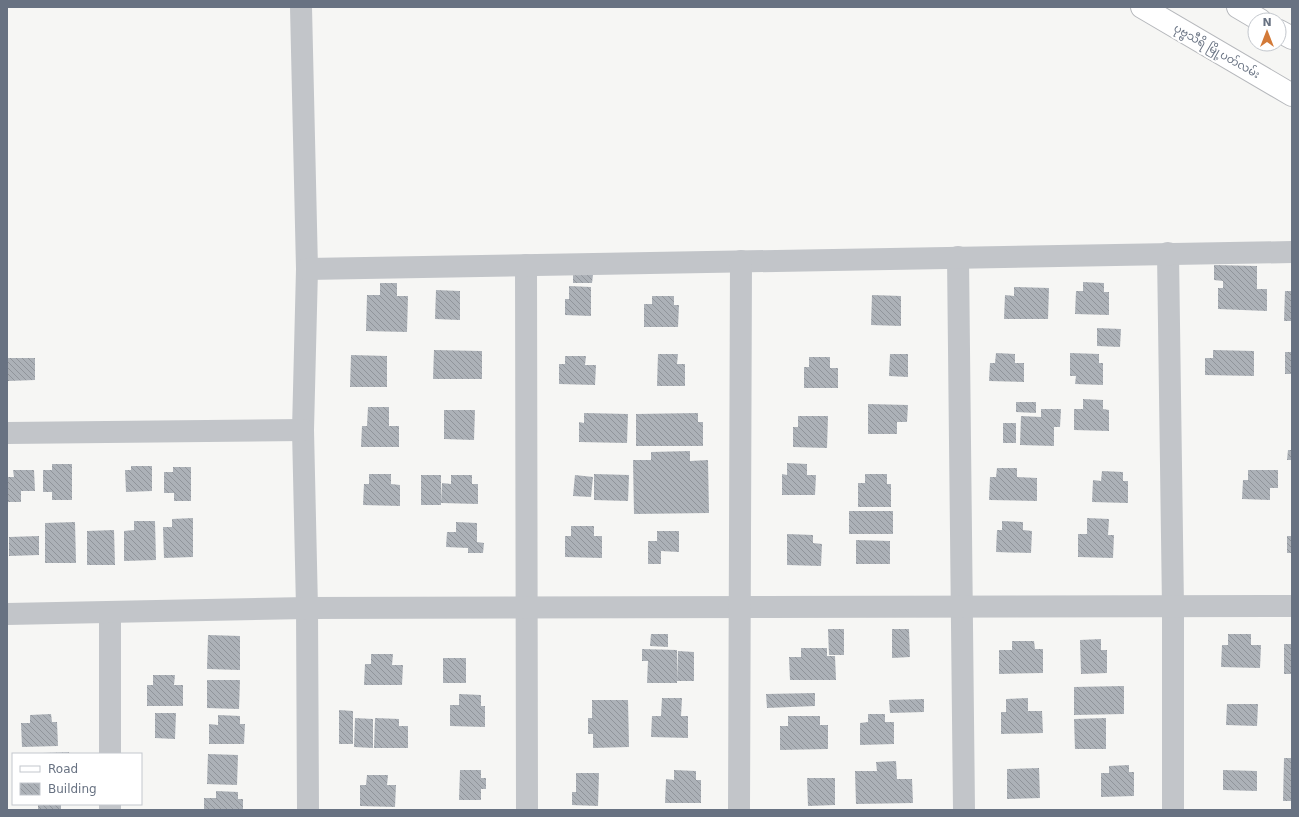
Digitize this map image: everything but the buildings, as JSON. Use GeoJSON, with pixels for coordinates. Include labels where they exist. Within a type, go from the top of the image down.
{"type":"FeatureCollection","features":[{"type":"Feature","properties":{"kind":"main road","name":"ပုဗ္ဗသီရိ မြို့ပတ်လမ်း"},"geometry":{"type":"LineString","coordinates":[[1142,7],[1292,95]]}},
{"type":"Feature","properties":{"kind":"main road"},"geometry":{"type":"LineString","coordinates":[[1238,7],[1247,12]]}},
{"type":"Feature","properties":{"kind":"street"},"geometry":{"type":"LineString","coordinates":[[300,7],[307,269],[303,430],[307,608],[308,810]]}},
{"type":"Feature","properties":{"kind":"street"},"geometry":{"type":"LineString","coordinates":[[307,269],[1292,252]]}},
{"type":"Feature","properties":{"kind":"street"},"geometry":{"type":"LineString","coordinates":[[1168,253],[1173,608],[1173,810]]}},
{"type":"Feature","properties":{"kind":"street"},"geometry":{"type":"LineString","coordinates":[[958,257],[964,810]]}},
{"type":"Feature","properties":{"kind":"street"},"geometry":{"type":"LineString","coordinates":[[739,810],[741,261]]}},
{"type":"Feature","properties":{"kind":"street"},"geometry":{"type":"LineString","coordinates":[[526,265],[527,810]]}},
{"type":"Feature","properties":{"kind":"street"},"geometry":{"type":"LineString","coordinates":[[7,433],[303,430]]}},
{"type":"Feature","properties":{"kind":"street"},"geometry":{"type":"LineString","coordinates":[[7,614],[307,608],[1173,608],[1292,606]]}},
{"type":"Feature","properties":{"kind":"street"},"geometry":{"type":"LineString","coordinates":[[110,613],[110,753]]}}]}
